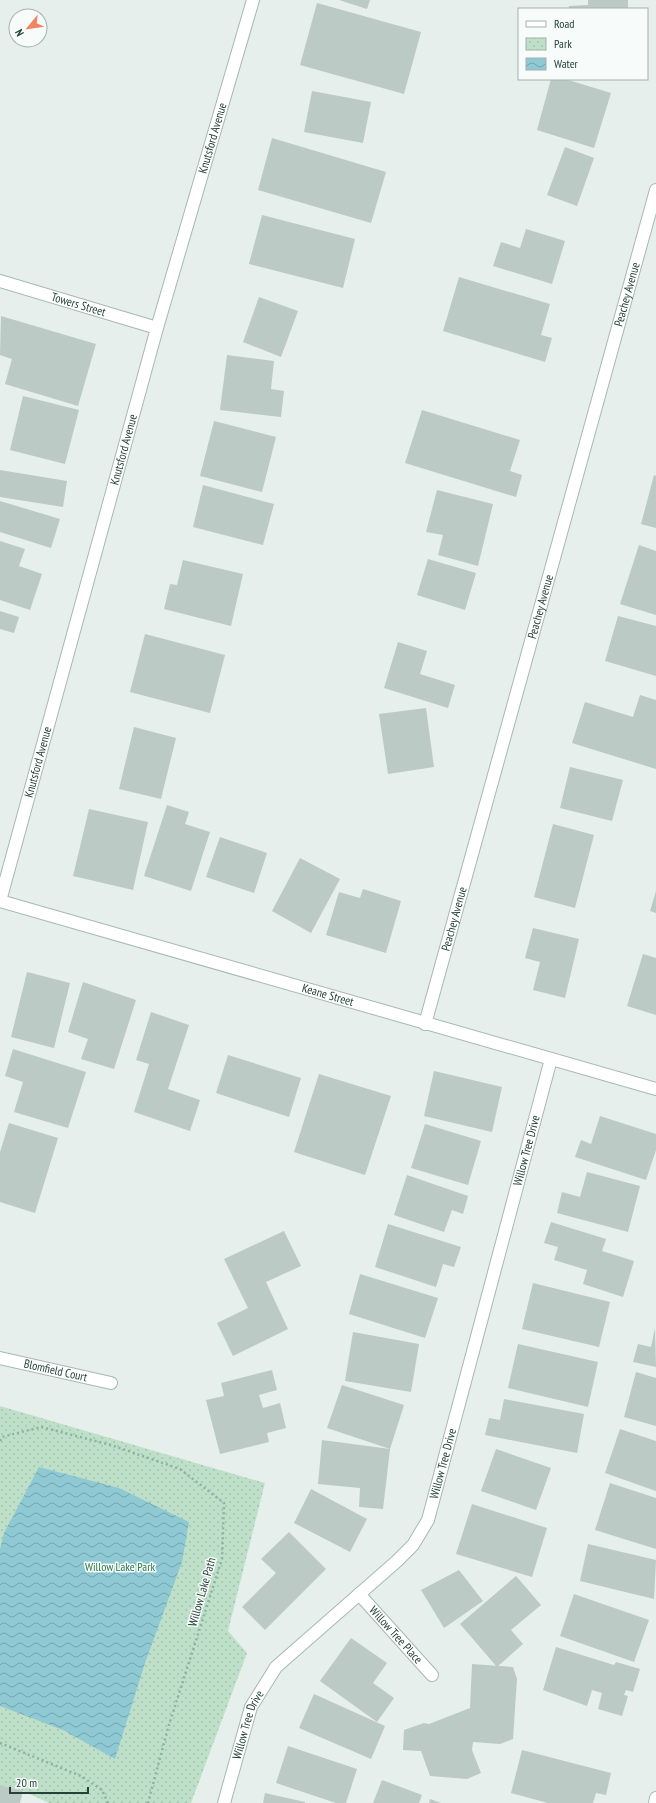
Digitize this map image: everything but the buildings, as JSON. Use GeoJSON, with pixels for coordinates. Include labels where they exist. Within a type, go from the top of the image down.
{"type":"FeatureCollection","features":[{"type":"Feature","properties":{"kind":"street","name":"Knutsford Avenue"},"geometry":{"type":"LineString","coordinates":[[0,901],[157,328],[253,0]]}},
{"type":"Feature","properties":{"kind":"street","name":"Peachey Avenue"},"geometry":{"type":"LineString","coordinates":[[425,1024],[656,190]]}},
{"type":"Feature","properties":{"kind":"street","name":"Towers Street"},"geometry":{"type":"LineString","coordinates":[[0,281],[157,328]]}},
{"type":"Feature","properties":{"kind":"street","name":"Keane Street"},"geometry":{"type":"LineString","coordinates":[[0,901],[656,1089]]}},
{"type":"Feature","properties":{"kind":"street","name":"Willow Tree Drive"},"geometry":{"type":"LineString","coordinates":[[224,1803],[251,1707],[276,1667],[413,1545],[428,1520],[551,1059]]}},
{"type":"Feature","properties":{"kind":"street","name":"Blomfield Court"},"geometry":{"type":"LineString","coordinates":[[0,1358],[111,1383]]}},
{"type":"Feature","properties":{"kind":"street","name":"Willow Tree Place"},"geometry":{"type":"LineString","coordinates":[[359,1594],[432,1675]]}},
{"type":"Feature","properties":{"kind":"street"},"geometry":{"type":"LineString","coordinates":[[655,1803],[656,1798]]}},
{"type":"Feature","properties":{"kind":"path","name":"Willow Lake Path"},"geometry":{"type":"LineString","coordinates":[[0,1441],[1,1436],[42,1428],[112,1445],[180,1469],[224,1503],[222,1559],[168,1728],[148,1803]]}},
{"type":"Feature","properties":{"kind":"path"},"geometry":{"type":"LineString","coordinates":[[0,1742],[81,1776],[102,1790],[108,1803]]}},
{"type":"Feature","properties":{"kind":"green space","name":"Willow Lake Park"},"geometry":{"type":"Polygon","coordinates":[[[0,1406],[265,1483],[228,1631],[247,1653],[191,1803],[49,1803],[23,1791],[0,1785],[0,1406]]]}},
{"type":"Feature","properties":{"kind":"water"},"geometry":{"type":"Polygon","coordinates":[[[39,1467],[119,1488],[189,1522],[182,1562],[145,1663],[115,1759],[63,1730],[0,1706],[0,1549],[4,1533],[39,1467]]]}}]}
